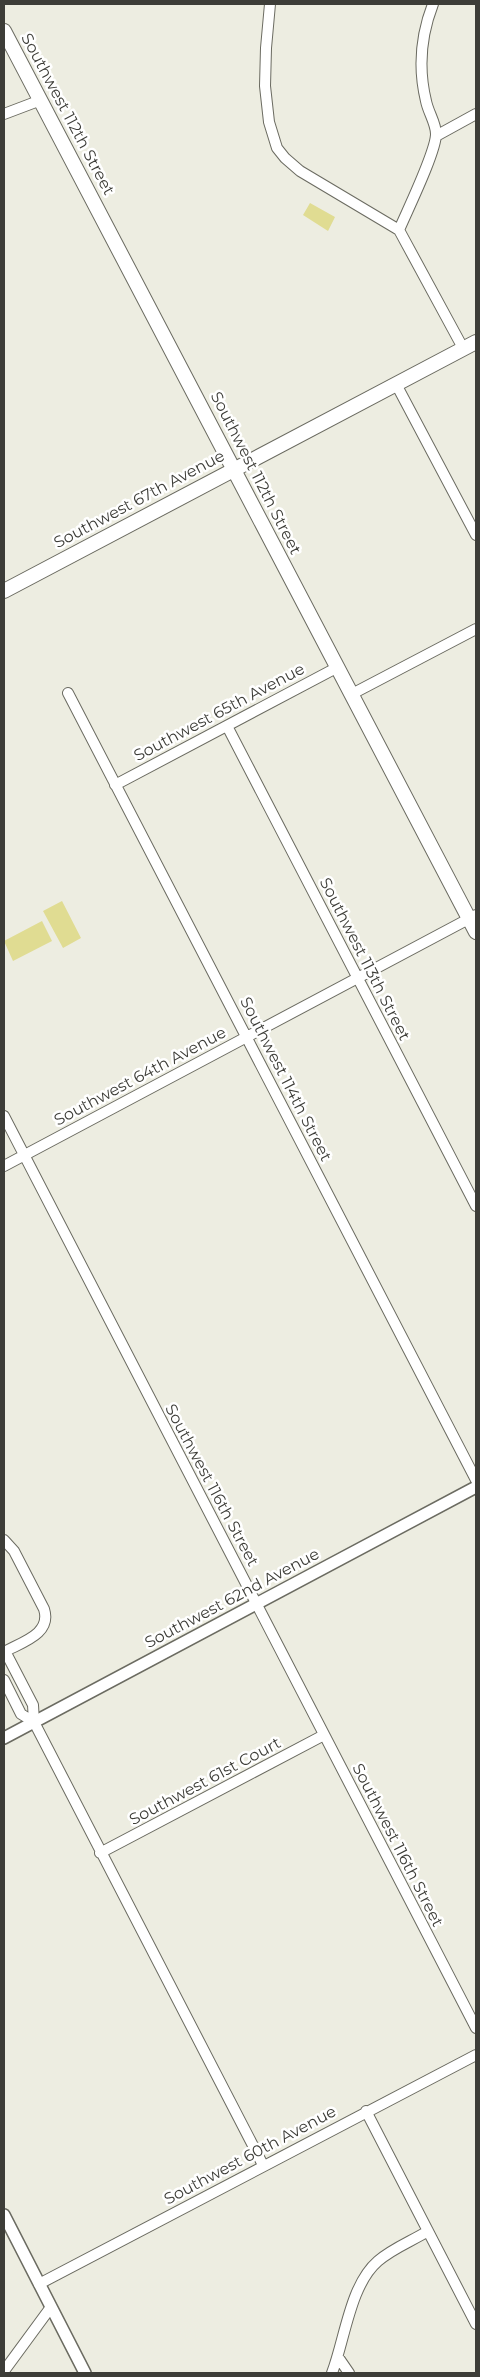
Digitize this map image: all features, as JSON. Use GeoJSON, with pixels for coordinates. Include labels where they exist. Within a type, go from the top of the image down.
{"type":"FeatureCollection","features":[{"type":"Feature","properties":{"kind":"main road","name":"Southwest 112th Street"},"geometry":{"type":"LineString","coordinates":[[4,31],[352,694],[473,917],[476,932]]}},
{"type":"Feature","properties":{"kind":"main road","name":"Southwest 67th Avenue"},"geometry":{"type":"LineString","coordinates":[[4,591],[476,342]]}},
{"type":"Feature","properties":{"kind":"street"},"geometry":{"type":"LineString","coordinates":[[270,4],[265,76],[271,129],[277,148],[300,171],[399,230],[463,348]]}},
{"type":"Feature","properties":{"kind":"street"},"geometry":{"type":"LineString","coordinates":[[399,230],[432,152],[436,136],[424,92],[421,55],[426,26],[433,4]]}},
{"type":"Feature","properties":{"kind":"street"},"geometry":{"type":"LineString","coordinates":[[4,114],[40,100]]}},
{"type":"Feature","properties":{"kind":"street"},"geometry":{"type":"LineString","coordinates":[[436,136],[476,114]]}},
{"type":"Feature","properties":{"kind":"street"},"geometry":{"type":"LineString","coordinates":[[396,384],[476,535]]}},
{"type":"Feature","properties":{"kind":"street"},"geometry":{"type":"LineString","coordinates":[[352,694],[476,630]]}},
{"type":"Feature","properties":{"kind":"street","name":"Southwest 65th Avenue"},"geometry":{"type":"LineString","coordinates":[[115,784],[338,667]]}},
{"type":"Feature","properties":{"kind":"street","name":"Southwest 114th Street"},"geometry":{"type":"LineString","coordinates":[[68,692],[476,1480]]}},
{"type":"Feature","properties":{"kind":"street","name":"Southwest 113th Street"},"geometry":{"type":"LineString","coordinates":[[227,726],[476,1206]]}},
{"type":"Feature","properties":{"kind":"street","name":"Southwest 64th Avenue"},"geometry":{"type":"LineString","coordinates":[[4,1166],[473,917]]}},
{"type":"Feature","properties":{"kind":"street","name":"Southwest 116th Street"},"geometry":{"type":"LineString","coordinates":[[4,1116],[476,2028]]}},
{"type":"Feature","properties":{"kind":"street","name":"Southwest 62nd Avenue"},"geometry":{"type":"LineString","coordinates":[[4,1738],[476,1487]]}},
{"type":"Feature","properties":{"kind":"street"},"geometry":{"type":"LineString","coordinates":[[4,1540],[14,1551],[40,1600],[45,1613],[46,1623],[38,1634],[4,1651],[33,1705],[34,1722],[100,1853],[263,2165]]}},
{"type":"Feature","properties":{"kind":"street"},"geometry":{"type":"LineString","coordinates":[[4,1680],[21,1714],[34,1722]]}},
{"type":"Feature","properties":{"kind":"street","name":"Southwest 61st Court"},"geometry":{"type":"LineString","coordinates":[[100,1853],[324,1735]]}},
{"type":"Feature","properties":{"kind":"street","name":"Southwest 60th Avenue"},"geometry":{"type":"LineString","coordinates":[[39,2284],[476,2055]]}},
{"type":"Feature","properties":{"kind":"street"},"geometry":{"type":"LineString","coordinates":[[366,2112],[476,2324]]}},
{"type":"Feature","properties":{"kind":"street"},"geometry":{"type":"LineString","coordinates":[[4,2215],[85,2373]]}},
{"type":"Feature","properties":{"kind":"street"},"geometry":{"type":"LineString","coordinates":[[332,2373],[350,2312],[368,2272],[387,2254],[428,2231]]}},
{"type":"Feature","properties":{"kind":"street"},"geometry":{"type":"LineString","coordinates":[[4,2371],[51,2307]]}},
{"type":"Feature","properties":{"kind":"street"},"geometry":{"type":"LineString","coordinates":[[338,2357],[349,2373]]}},
{"type":"Feature","properties":{"kind":"shaded area"},"geometry":{"type":"Polygon","coordinates":[[[310,203],[335,217],[328,231],[303,215],[310,203]]]}},
{"type":"Feature","properties":{"kind":"shaded area"},"geometry":{"type":"Polygon","coordinates":[[[62,901],[81,938],[63,948],[43,911],[62,901]]]}},
{"type":"Feature","properties":{"kind":"shaded area"},"geometry":{"type":"Polygon","coordinates":[[[42,921],[52,941],[13,961],[4,941],[42,921]]]}}]}
